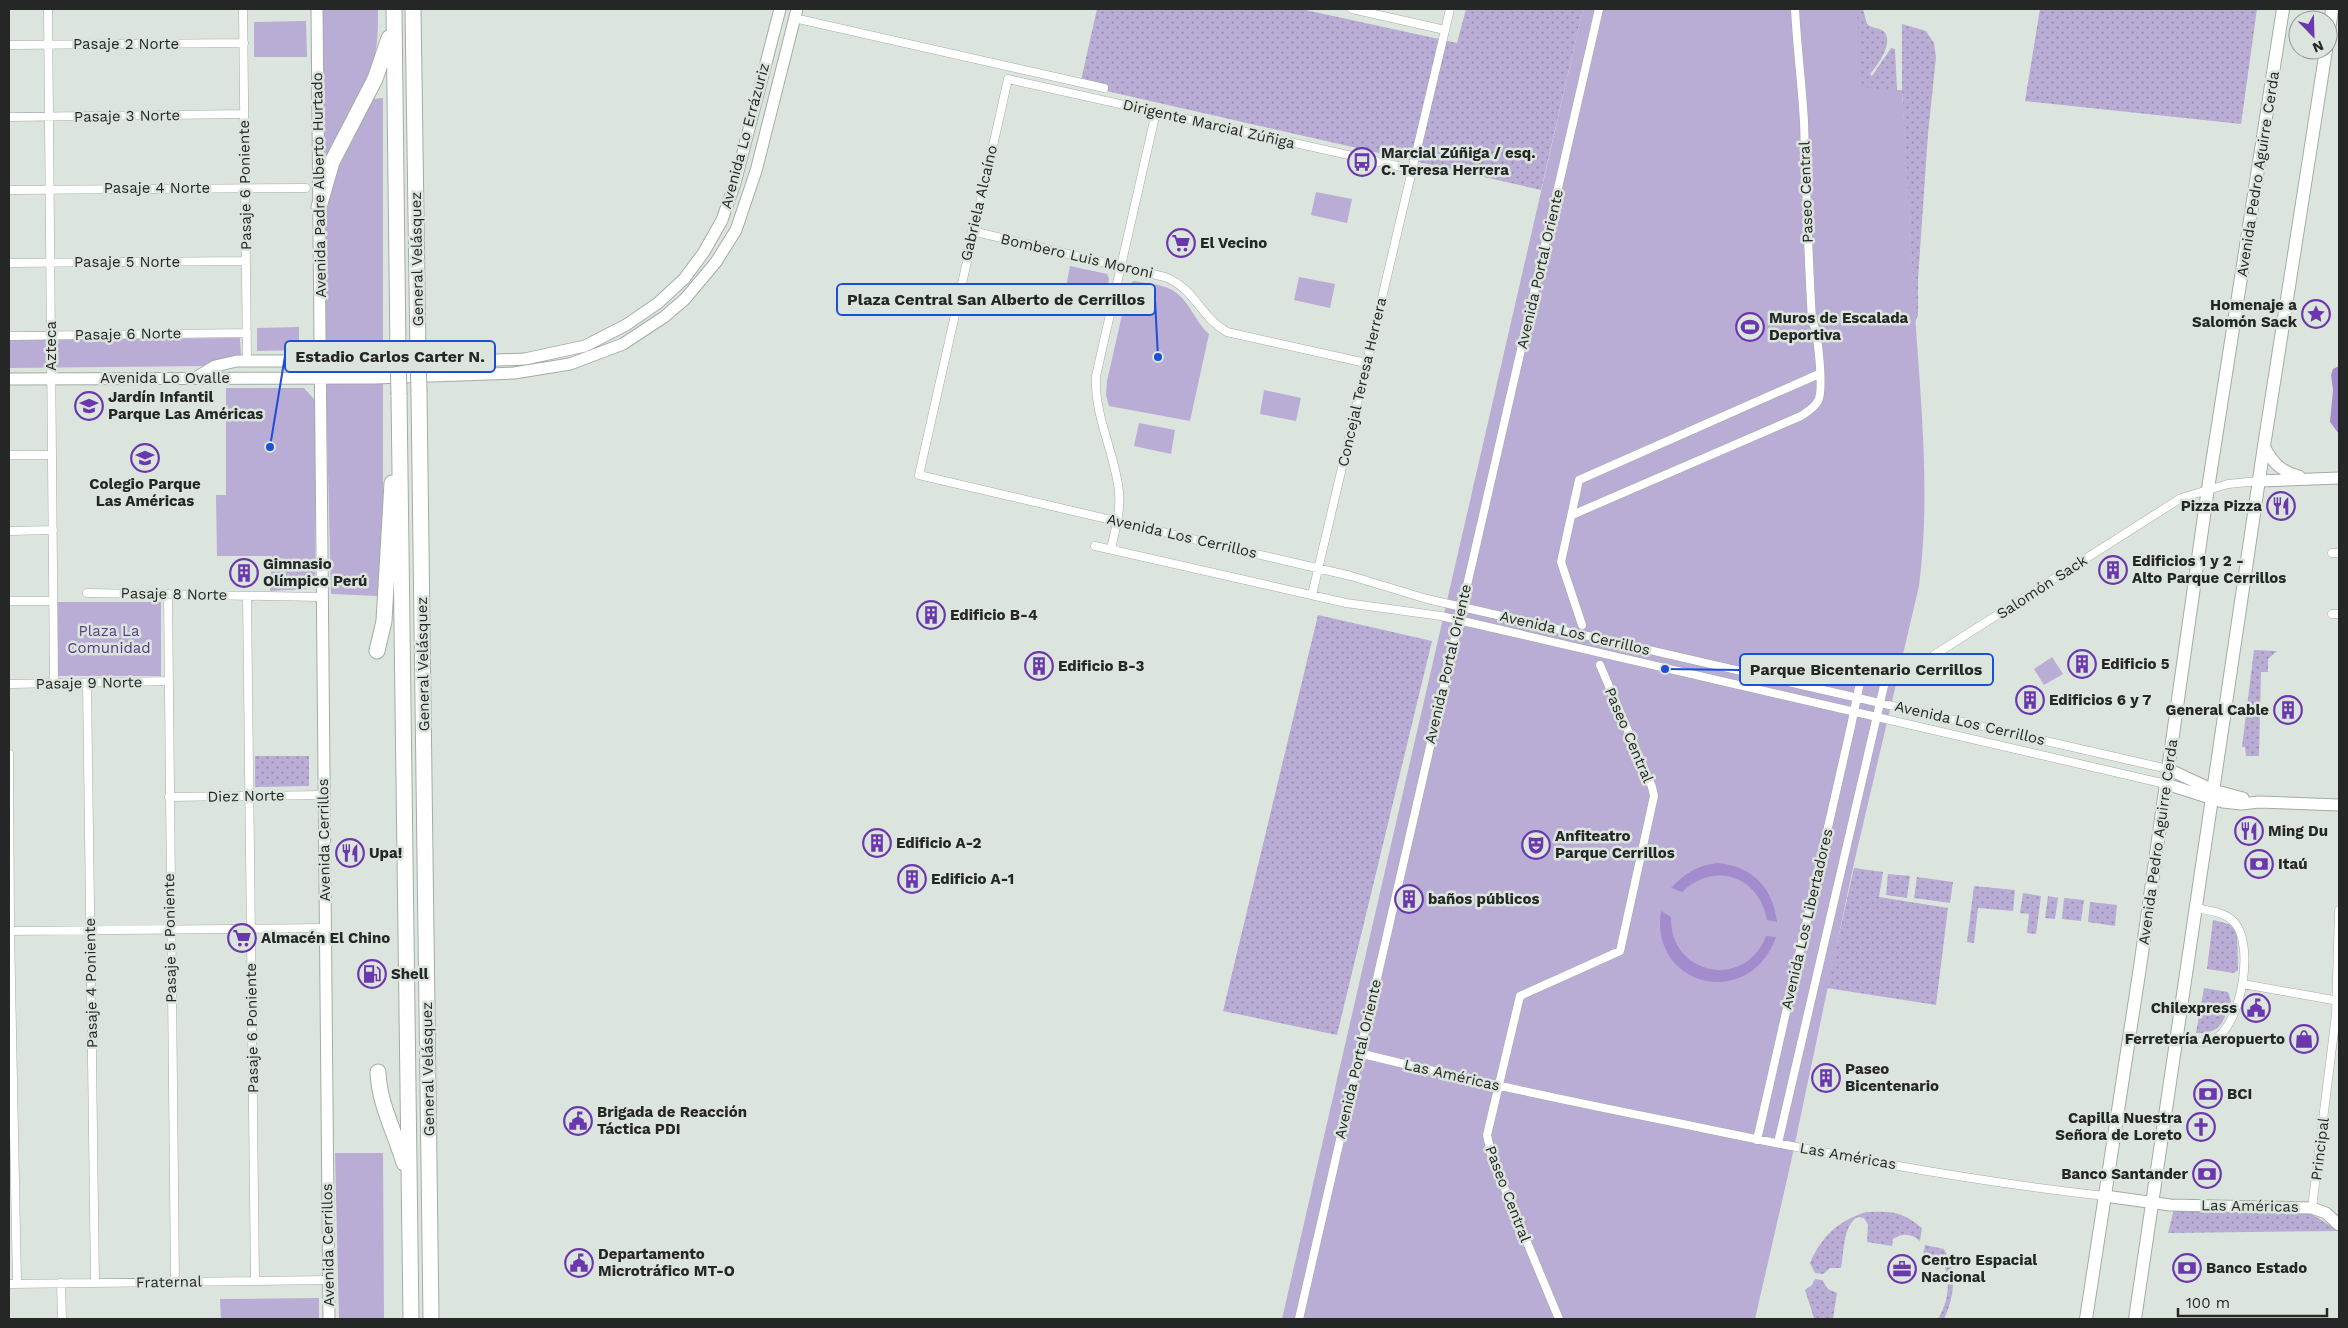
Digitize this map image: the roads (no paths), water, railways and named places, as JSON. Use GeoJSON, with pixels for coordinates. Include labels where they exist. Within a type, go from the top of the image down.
{"type":"FeatureCollection","features":[{"type":"Feature","properties":{"kind":"highway","name":"General Velásquez"},"geometry":{"type":"LineString","coordinates":[[413,9],[431,1319]]}},
{"type":"Feature","properties":{"kind":"highway"},"geometry":{"type":"LineString","coordinates":[[319,207],[332,162],[368,95],[382,63],[394,10]]}},
{"type":"Feature","properties":{"kind":"highway","name":"General Velásquez"},"geometry":{"type":"LineString","coordinates":[[394,10],[411,1319]]}},
{"type":"Feature","properties":{"kind":"highway"},"geometry":{"type":"LineString","coordinates":[[377,651],[384,621],[389,517],[400,435]]}},
{"type":"Feature","properties":{"kind":"highway"},"geometry":{"type":"LineString","coordinates":[[378,1072],[381,1098],[395,1132],[410,1185]]}},
{"type":"Feature","properties":{"kind":"main road","name":"Avenida Padre Alberto Hurtado"},"geometry":{"type":"LineString","coordinates":[[317,9],[321,361]]}},
{"type":"Feature","properties":{"kind":"main road","name":"Avenida Lo Errázuriz"},"geometry":{"type":"LineString","coordinates":[[197,378],[215,366],[247,361],[395,364],[539,358],[571,350],[598,340],[626,325],[658,303],[695,266],[722,220],[735,183],[780,9]]}},
{"type":"Feature","properties":{"kind":"main road","name":"Avenida Pedro Aguirre Cerda"},"geometry":{"type":"LineString","coordinates":[[2086,1319],[2106,1196],[2208,489],[2283,9]]}},
{"type":"Feature","properties":{"kind":"main road","name":"Avenida Lo Errázuriz"},"geometry":{"type":"LineString","coordinates":[[321,377],[424,377],[514,373],[552,368],[607,351],[623,344],[664,317],[705,276],[736,230],[756,171],[796,13]]}},
{"type":"Feature","properties":{"kind":"main road"},"geometry":{"type":"LineString","coordinates":[[2135,1319],[2154,1204],[2264,446],[2324,60]]}},
{"type":"Feature","properties":{"kind":"main road","name":"Avenida Cerrillos"},"geometry":{"type":"LineString","coordinates":[[321,361],[321,597],[329,1319]]}},
{"type":"Feature","properties":{"kind":"main road","name":"Avenida Lo Ovalle"},"geometry":{"type":"LineString","coordinates":[[9,379],[321,377]]}},
{"type":"Feature","properties":{"kind":"main road","name":"Salomón Sack"},"geometry":{"type":"LineString","coordinates":[[2264,446],[2272,460],[2283,471],[2308,478]]}},
{"type":"Feature","properties":{"kind":"main road","name":"Salomón Sack"},"geometry":{"type":"LineString","coordinates":[[2259,481],[2339,478]]}},
{"type":"Feature","properties":{"kind":"main road","name":"Avenida Los Cerrillos"},"geometry":{"type":"LineString","coordinates":[[2168,768],[2212,794]]}},
{"type":"Feature","properties":{"kind":"main road","name":"Avenida Los Cerrillos"},"geometry":{"type":"LineString","coordinates":[[2166,784],[2212,794],[2241,804],[2259,802],[2339,805]]}},
{"type":"Feature","properties":{"kind":"main road","name":"Las Américas"},"geometry":{"type":"LineString","coordinates":[[2106,1196],[2154,1204],[2312,1208],[2326,1213],[2339,1225]]}},
{"type":"Feature","properties":{"kind":"street","name":"Azteca"},"geometry":{"type":"LineString","coordinates":[[48,9],[54,683]]}},
{"type":"Feature","properties":{"kind":"street","name":"Pasaje 6 Poniente"},"geometry":{"type":"LineString","coordinates":[[243,9],[247,361]]}},
{"type":"Feature","properties":{"kind":"street"},"geometry":{"type":"LineString","coordinates":[[1352,9],[1444,30]]}},
{"type":"Feature","properties":{"kind":"street","name":"Concejal Teresa Herrera"},"geometry":{"type":"LineString","coordinates":[[1312,595],[1450,9]]}},
{"type":"Feature","properties":{"kind":"street","name":"Avenida Portal Oriente"},"geometry":{"type":"LineString","coordinates":[[1299,1319],[1599,9]]}},
{"type":"Feature","properties":{"kind":"street","name":"Paseo Central"},"geometry":{"type":"LineString","coordinates":[[1572,515],[1800,416],[1818,401],[1819,374],[1816,329],[1812,320],[1805,188],[1804,120],[1797,56],[1795,9]]}},
{"type":"Feature","properties":{"kind":"street"},"geometry":{"type":"LineString","coordinates":[[796,13],[1104,88]]}},
{"type":"Feature","properties":{"kind":"street","name":"Pasaje 2 Norte"},"geometry":{"type":"LineString","coordinates":[[9,45],[244,43]]}},
{"type":"Feature","properties":{"kind":"street","name":"Dirigente Marcial Zúñiga"},"geometry":{"type":"LineString","coordinates":[[1008,79],[1411,169]]}},
{"type":"Feature","properties":{"kind":"street","name":"Gabriela Alcaíno"},"geometry":{"type":"LineString","coordinates":[[919,475],[972,231],[1008,79]]}},
{"type":"Feature","properties":{"kind":"street"},"geometry":{"type":"LineString","coordinates":[[1111,549],[1119,500],[1117,480],[1095,391],[1098,361],[1122,266],[1156,112]]}},
{"type":"Feature","properties":{"kind":"street","name":"Pasaje 3 Norte"},"geometry":{"type":"LineString","coordinates":[[9,117],[244,114]]}},
{"type":"Feature","properties":{"kind":"street","name":"Pasaje 4 Norte"},"geometry":{"type":"LineString","coordinates":[[9,190],[306,188]]}},
{"type":"Feature","properties":{"kind":"street","name":"Bombero Luis Moroni"},"geometry":{"type":"LineString","coordinates":[[972,231],[1122,266],[1176,281],[1192,295],[1210,320],[1227,332],[1366,363]]}},
{"type":"Feature","properties":{"kind":"street","name":"Pasaje 5 Norte"},"geometry":{"type":"LineString","coordinates":[[9,263],[246,261]]}},
{"type":"Feature","properties":{"kind":"street","name":"Pasaje 6 Norte"},"geometry":{"type":"LineString","coordinates":[[9,336],[247,333]]}},
{"type":"Feature","properties":{"kind":"street"},"geometry":{"type":"LineString","coordinates":[[1582,625],[1562,562],[1562,551],[1579,480],[1819,374]]}},
{"type":"Feature","properties":{"kind":"street"},"geometry":{"type":"LineString","coordinates":[[9,455],[52,455]]}},
{"type":"Feature","properties":{"kind":"street","name":"Avenida Los Cerrillos"},"geometry":{"type":"LineString","coordinates":[[919,475],[1319,568],[1462,607],[2168,768]]}},
{"type":"Feature","properties":{"kind":"street","name":"Salomón Sack"},"geometry":{"type":"LineString","coordinates":[[1864,663],[1868,660],[1913,666],[1928,660],[2170,504],[2190,494],[2208,489],[2259,481]]}},
{"type":"Feature","properties":{"kind":"street"},"geometry":{"type":"LineString","coordinates":[[9,531],[52,530]]}},
{"type":"Feature","properties":{"kind":"street","name":"Avenida Los Cerrillos"},"geometry":{"type":"LineString","coordinates":[[1095,546],[1346,603],[1414,611],[1459,620],[2166,784]]}},
{"type":"Feature","properties":{"kind":"street","name":"Pasaje 8 Norte"},"geometry":{"type":"LineString","coordinates":[[87,593],[321,597]]}},
{"type":"Feature","properties":{"kind":"street","name":"Pasaje 5 Poniente"},"geometry":{"type":"LineString","coordinates":[[168,594],[175,1282]]}},
{"type":"Feature","properties":{"kind":"street","name":"Pasaje 6 Poniente"},"geometry":{"type":"LineString","coordinates":[[247,596],[255,1281]]}},
{"type":"Feature","properties":{"kind":"street"},"geometry":{"type":"LineString","coordinates":[[9,601],[53,601]]}},
{"type":"Feature","properties":{"kind":"street","name":"Avenida Los Libertadores"},"geometry":{"type":"LineString","coordinates":[[1757,1140],[1864,663]]}},
{"type":"Feature","properties":{"kind":"street","name":"Avenida Los Libertadores"},"geometry":{"type":"LineString","coordinates":[[1778,1143],[1878,718],[1888,664]]}},
{"type":"Feature","properties":{"kind":"street","name":"Paseo Central"},"geometry":{"type":"LineString","coordinates":[[1559,1319],[1489,1150],[1487,1127],[1520,996],[1620,951],[1654,796],[1652,787],[1600,665]]}},
{"type":"Feature","properties":{"kind":"street","name":"Pasaje 9 Norte"},"geometry":{"type":"LineString","coordinates":[[9,684],[169,681]]}},
{"type":"Feature","properties":{"kind":"street","name":"Pasaje 4 Poniente"},"geometry":{"type":"LineString","coordinates":[[87,683],[95,1283]]}},
{"type":"Feature","properties":{"kind":"street"},"geometry":{"type":"LineString","coordinates":[[9,754],[13,1284]]}},
{"type":"Feature","properties":{"kind":"street","name":"Diez Norte"},"geometry":{"type":"LineString","coordinates":[[169,797],[324,795]]}},
{"type":"Feature","properties":{"kind":"street"},"geometry":{"type":"LineString","coordinates":[[2178,1038],[2204,1042],[2219,1036],[2233,1014],[2243,984],[2244,954],[2238,927],[2223,914],[2196,908]]}},
{"type":"Feature","properties":{"kind":"street","name":"Principal"},"geometry":{"type":"LineString","coordinates":[[2312,1208],[2338,1001],[2339,910]]}},
{"type":"Feature","properties":{"kind":"street"},"geometry":{"type":"LineString","coordinates":[[9,931],[325,928]]}},
{"type":"Feature","properties":{"kind":"street"},"geometry":{"type":"LineString","coordinates":[[2243,984],[2338,1001]]}},
{"type":"Feature","properties":{"kind":"street","name":"Las Américas"},"geometry":{"type":"LineString","coordinates":[[1359,1054],[1757,1140],[1920,1169],[2106,1196]]}},
{"type":"Feature","properties":{"kind":"street","name":"Fraternal"},"geometry":{"type":"LineString","coordinates":[[13,1284],[328,1280]]}},
{"type":"Feature","properties":{"kind":"street"},"geometry":{"type":"LineString","coordinates":[[61,1283],[62,1319]]}},
{"type":"Feature","properties":{"kind":"place","name":"Marcial Zúñiga / esq. C. Teresa Herrera"},"geometry":{"type":"Point","coordinates":[1362,162]}},
{"type":"Feature","properties":{"kind":"place","name":"El Vecino"},"geometry":{"type":"Point","coordinates":[1181,243]}},
{"type":"Feature","properties":{"kind":"place","name":"Homenaje a Salomón Sack"},"geometry":{"type":"Point","coordinates":[2316,314]}},
{"type":"Feature","properties":{"kind":"place","name":"Muros de Escalada Deportiva"},"geometry":{"type":"Point","coordinates":[1750,327]}},
{"type":"Feature","properties":{"kind":"place","name":"Plaza Central San Alberto de Cerrillos"},"geometry":{"type":"Point","coordinates":[1158,357]}},
{"type":"Feature","properties":{"kind":"place","name":"Jardín Infantil Parque Las Américas"},"geometry":{"type":"Point","coordinates":[89,406]}},
{"type":"Feature","properties":{"kind":"place","name":"Estadio Carlos Carter N."},"geometry":{"type":"Point","coordinates":[270,447]}},
{"type":"Feature","properties":{"kind":"place","name":"Colegio Parque Las Américas"},"geometry":{"type":"Point","coordinates":[145,458]}},
{"type":"Feature","properties":{"kind":"place","name":"Pizza Pizza"},"geometry":{"type":"Point","coordinates":[2281,506]}},
{"type":"Feature","properties":{"kind":"place","name":"Edificios 1 y 2 - Alto Parque Cerrillos"},"geometry":{"type":"Point","coordinates":[2113,570]}},
{"type":"Feature","properties":{"kind":"place","name":"Gimnasio Olímpico Perú"},"geometry":{"type":"Point","coordinates":[244,573]}},
{"type":"Feature","properties":{"kind":"place","name":"Edificio B-4"},"geometry":{"type":"Point","coordinates":[931,615]}},
{"type":"Feature","properties":{"kind":"place","name":"Edificio 5"},"geometry":{"type":"Point","coordinates":[2082,664]}},
{"type":"Feature","properties":{"kind":"place","name":"Edificio B-3"},"geometry":{"type":"Point","coordinates":[1039,666]}},
{"type":"Feature","properties":{"kind":"place","name":"Parque Bicentenario Cerrillos"},"geometry":{"type":"Point","coordinates":[1665,669]}},
{"type":"Feature","properties":{"kind":"place","name":"Edificios 6 y 7"},"geometry":{"type":"Point","coordinates":[2030,700]}},
{"type":"Feature","properties":{"kind":"place","name":"General Cable"},"geometry":{"type":"Point","coordinates":[2288,710]}},
{"type":"Feature","properties":{"kind":"place","name":"Ming Du"},"geometry":{"type":"Point","coordinates":[2249,831]}},
{"type":"Feature","properties":{"kind":"place","name":"Edificio A-2"},"geometry":{"type":"Point","coordinates":[877,843]}},
{"type":"Feature","properties":{"kind":"place","name":"Anfiteatro Parque Cerrillos"},"geometry":{"type":"Point","coordinates":[1536,845]}},
{"type":"Feature","properties":{"kind":"place","name":"Upa!"},"geometry":{"type":"Point","coordinates":[350,853]}},
{"type":"Feature","properties":{"kind":"place","name":"Itaú"},"geometry":{"type":"Point","coordinates":[2259,864]}},
{"type":"Feature","properties":{"kind":"place","name":"Edificio A-1"},"geometry":{"type":"Point","coordinates":[912,879]}},
{"type":"Feature","properties":{"kind":"place","name":"baños públicos"},"geometry":{"type":"Point","coordinates":[1409,899]}},
{"type":"Feature","properties":{"kind":"place","name":"Almacén El Chino"},"geometry":{"type":"Point","coordinates":[242,938]}},
{"type":"Feature","properties":{"kind":"place","name":"Shell"},"geometry":{"type":"Point","coordinates":[372,974]}},
{"type":"Feature","properties":{"kind":"place","name":"Chilexpress"},"geometry":{"type":"Point","coordinates":[2256,1008]}},
{"type":"Feature","properties":{"kind":"place","name":"Ferretería Aeropuerto"},"geometry":{"type":"Point","coordinates":[2304,1039]}},
{"type":"Feature","properties":{"kind":"place","name":"Paseo Bicentenario"},"geometry":{"type":"Point","coordinates":[1826,1078]}},
{"type":"Feature","properties":{"kind":"place","name":"BCI"},"geometry":{"type":"Point","coordinates":[2208,1094]}},
{"type":"Feature","properties":{"kind":"place","name":"Brigada de Reacción Táctica PDI"},"geometry":{"type":"Point","coordinates":[578,1121]}},
{"type":"Feature","properties":{"kind":"place","name":"Capilla Nuestra Señora de Loreto"},"geometry":{"type":"Point","coordinates":[2201,1127]}},
{"type":"Feature","properties":{"kind":"place","name":"Banco Santander"},"geometry":{"type":"Point","coordinates":[2207,1174]}},
{"type":"Feature","properties":{"kind":"place","name":"Departamento Microtráfico MT-O"},"geometry":{"type":"Point","coordinates":[579,1263]}},
{"type":"Feature","properties":{"kind":"place","name":"Banco Estado"},"geometry":{"type":"Point","coordinates":[2187,1268]}},
{"type":"Feature","properties":{"kind":"place","name":"Centro Espacial Nacional"},"geometry":{"type":"Point","coordinates":[1902,1269]}},
{"type":"Feature","properties":{"kind":"park label","name":"Plaza La Comunidad"},"geometry":{"type":"Point","coordinates":[109,640]}}]}
